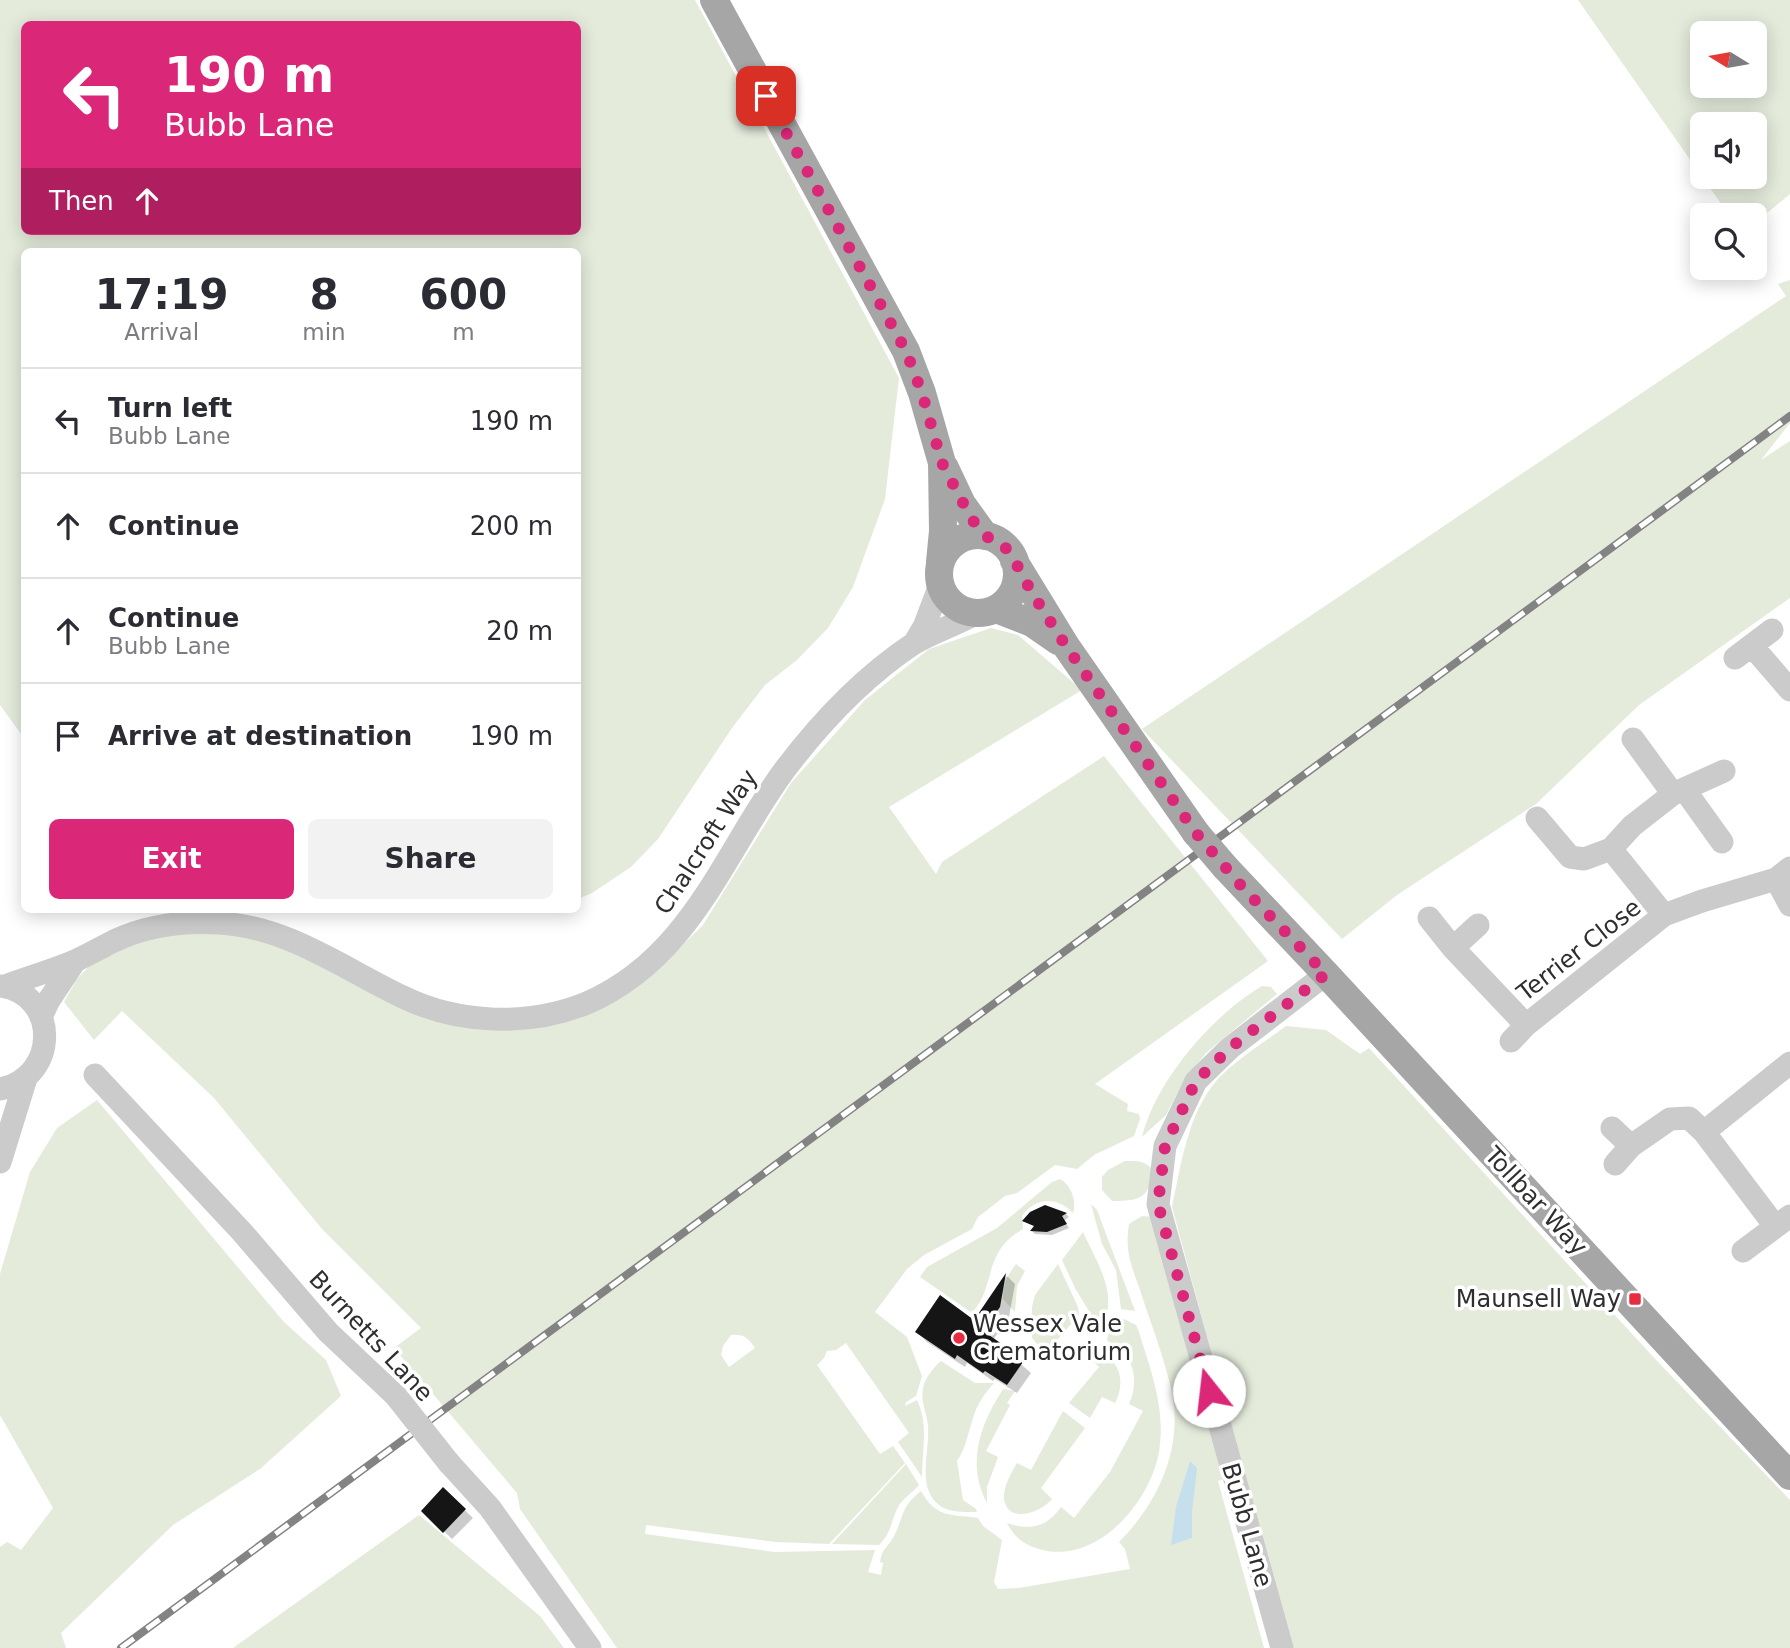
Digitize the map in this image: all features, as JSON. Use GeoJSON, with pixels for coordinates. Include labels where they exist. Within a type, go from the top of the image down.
{"type":"FeatureCollection","features":[{"type":"Feature","properties":{"kind":"main road"},"geometry":{"type":"LineString","coordinates":[[714,0],[906,351],[922,393],[942,463],[962,504],[985,536]]}},
{"type":"Feature","properties":{"kind":"main road"},"geometry":{"type":"LineString","coordinates":[[942,463],[943,531],[940,574],[944,594],[958,608],[986,611],[1032,623],[1066,646]]}},
{"type":"Feature","properties":{"kind":"main road"},"geometry":{"type":"LineString","coordinates":[[940,574],[953,544],[974,535],[985,536],[1006,547],[1066,646],[1196,833],[1224,867],[1326,974]]}},
{"type":"Feature","properties":{"kind":"main road"},"geometry":{"type":"LineString","coordinates":[[986,611],[1012,594],[1017,572],[1014,561]]}},
{"type":"Feature","properties":{"kind":"main road","name":"Tollbar Way"},"geometry":{"type":"LineString","coordinates":[[1326,974],[1790,1476]]}},
{"type":"Feature","properties":{"kind":"street","name":"Chalcroft Way"},"geometry":{"type":"LineString","coordinates":[[915,642],[924,627],[940,574]]}},
{"type":"Feature","properties":{"kind":"street","name":"Chalcroft Way"},"geometry":{"type":"LineString","coordinates":[[3,986],[75,961],[138,932],[182,923],[220,923],[243,926],[290,939],[320,952],[406,999],[449,1014],[476,1018],[523,1019],[587,1002],[631,977],[671,943],[686,925],[800,750],[854,692],[915,642],[986,611]]}},
{"type":"Feature","properties":{"kind":"street"},"geometry":{"type":"LineString","coordinates":[[1772,630],[1743,652],[1790,690]]}},
{"type":"Feature","properties":{"kind":"street"},"geometry":{"type":"LineString","coordinates":[[1633,740],[1722,842]]}},
{"type":"Feature","properties":{"kind":"street"},"geometry":{"type":"LineString","coordinates":[[1545,822],[1570,857],[1584,859],[1611,849],[1632,826],[1679,791],[1724,771]]}},
{"type":"Feature","properties":{"kind":"street","name":"Terrier Close"},"geometry":{"type":"LineString","coordinates":[[1611,849],[1664,915]]}},
{"type":"Feature","properties":{"kind":"street"},"geometry":{"type":"LineString","coordinates":[[1783,873],[1790,905]]}},
{"type":"Feature","properties":{"kind":"street","name":"Terrier Close"},"geometry":{"type":"LineString","coordinates":[[1429,918],[1519,1033],[1664,915],[1783,873]]}},
{"type":"Feature","properties":{"kind":"street"},"geometry":{"type":"LineString","coordinates":[[1453,948],[1478,925]]}},
{"type":"Feature","properties":{"kind":"street"},"geometry":{"type":"LineString","coordinates":[[41,1017],[75,961]]}},
{"type":"Feature","properties":{"kind":"street","name":"Bubb Lane"},"geometry":{"type":"LineString","coordinates":[[1282,1648],[1158,1204],[1165,1146],[1196,1081],[1230,1048],[1326,974]]}},
{"type":"Feature","properties":{"kind":"street"},"geometry":{"type":"LineString","coordinates":[[0,1089],[15,1085],[26,1078],[40,1061],[44,1050],[41,1017],[23,994],[3,986]]}},
{"type":"Feature","properties":{"kind":"street"},"geometry":{"type":"LineString","coordinates":[[1704,1132],[1790,1063]]}},
{"type":"Feature","properties":{"kind":"street","name":"Burnetts Lane"},"geometry":{"type":"LineString","coordinates":[[95,1075],[242,1232],[328,1332],[396,1396],[449,1463],[490,1508],[590,1648]]}},
{"type":"Feature","properties":{"kind":"street"},"geometry":{"type":"LineString","coordinates":[[0,1162],[26,1078]]}},
{"type":"Feature","properties":{"kind":"street"},"geometry":{"type":"LineString","coordinates":[[1615,1164],[1630,1146],[1670,1119],[1689,1118],[1783,1221],[1743,1251]]}},
{"type":"Feature","properties":{"kind":"street"},"geometry":{"type":"LineString","coordinates":[[1612,1128],[1630,1146]]}},
{"type":"Feature","properties":{"kind":"green space"},"geometry":{"type":"Polygon","coordinates":[[[0,0],[695,0],[899,378],[885,499],[853,587],[828,628],[797,660],[765,685],[732,728],[658,839],[631,867],[581,898],[581,248],[21,248],[21,734],[0,705],[0,0]]]}},
{"type":"Feature","properties":{"kind":"green space"},"geometry":{"type":"Polygon","coordinates":[[[1578,0],[1790,0],[1790,194],[1767,213],[1767,203],[1721,203],[1711,189],[1767,189],[1767,112],[1690,112],[1690,159],[1578,0]]]}},
{"type":"Feature","properties":{"kind":"green space"},"geometry":{"type":"Polygon","coordinates":[[[1790,280],[1790,423],[1761,460],[1790,441],[1790,598],[1639,705],[1536,804],[1397,895],[1342,939],[1142,729],[1786,296],[1778,284],[1790,280]]]}},
{"type":"Feature","properties":{"kind":"green space"},"geometry":{"type":"Polygon","coordinates":[[[991,628],[1018,635],[1082,690],[889,807],[936,874],[942,862],[1104,756],[1268,961],[1095,1084],[1128,1104],[1127,1111],[1139,1114],[1134,1136],[1094,1155],[1077,1169],[1055,1165],[1017,1193],[1005,1196],[978,1217],[972,1229],[924,1255],[907,1269],[875,1312],[907,1337],[922,1376],[916,1396],[906,1402],[905,1406],[917,1400],[921,1409],[924,1428],[922,1477],[898,1442],[909,1433],[846,1343],[836,1350],[827,1351],[817,1365],[880,1454],[893,1446],[905,1463],[829,1544],[776,1542],[646,1525],[645,1534],[774,1552],[875,1550],[868,1572],[881,1575],[883,1563],[880,1562],[883,1552],[893,1538],[906,1508],[921,1491],[938,1510],[952,1515],[978,1518],[983,1526],[1002,1540],[994,1582],[998,1589],[1019,1588],[1130,1569],[1125,1549],[1119,1542],[1133,1527],[1156,1492],[1164,1474],[1174,1434],[1172,1393],[1133,1269],[1128,1244],[1129,1224],[1142,1216],[1155,1217],[1227,1478],[1218,1481],[1264,1648],[617,1648],[520,1509],[517,1493],[394,1348],[421,1328],[322,1229],[214,1098],[122,1011],[94,1040],[64,1002],[77,979],[91,964],[119,950],[169,933],[226,932],[286,947],[439,1021],[619,995],[652,975],[703,925],[791,783],[865,700],[929,649],[991,628]],[[731,1335],[723,1346],[721,1355],[729,1367],[755,1348],[745,1337],[731,1335]]]}},
{"type":"Feature","properties":{"kind":"green space"},"geometry":{"type":"Polygon","coordinates":[[[1262,986],[1271,987],[1277,994],[1206,1053],[1184,1080],[1166,1115],[1142,1137],[1160,1093],[1189,1051],[1225,1014],[1262,986]]]}},
{"type":"Feature","properties":{"kind":"green space"},"geometry":{"type":"Polygon","coordinates":[[[1286,1026],[1326,1030],[1360,1054],[1369,1048],[1658,1362],[1790,1500],[1790,1648],[1291,1648],[1172,1207],[1187,1140],[1207,1093],[1232,1065],[1286,1026]]]}},
{"type":"Feature","properties":{"kind":"green space"},"geometry":{"type":"Polygon","coordinates":[[[97,1100],[284,1322],[326,1360],[341,1396],[260,1469],[173,1525],[61,1633],[66,1648],[0,1648],[0,1547],[7,1542],[21,1550],[53,1508],[0,1415],[0,1274],[30,1172],[57,1128],[97,1100]]]}},
{"type":"Feature","properties":{"kind":"green space"},"geometry":{"type":"Polygon","coordinates":[[[1125,1161],[1143,1163],[1152,1169],[1149,1186],[1137,1199],[1112,1201],[1102,1190],[1102,1177],[1108,1170],[1125,1161]]]}},
{"type":"Feature","properties":{"kind":"green space"},"geometry":{"type":"Polygon","coordinates":[[[1060,1179],[1072,1194],[1073,1213],[1053,1201],[1040,1202],[1027,1210],[1022,1216],[1023,1229],[1010,1238],[995,1258],[985,1291],[972,1313],[920,1277],[927,1267],[997,1228],[1052,1182],[1060,1179]]]}},
{"type":"Feature","properties":{"kind":"green space"},"geometry":{"type":"Polygon","coordinates":[[[1091,1204],[1097,1210],[1135,1311],[1121,1309],[1116,1270],[1102,1244],[1091,1204]]]}},
{"type":"Feature","properties":{"kind":"green space"},"geometry":{"type":"Polygon","coordinates":[[[1083,1232],[1108,1292],[1105,1316],[1098,1326],[1088,1316],[1090,1313],[1062,1260],[1083,1232]]]}},
{"type":"Feature","properties":{"kind":"green space"},"geometry":{"type":"Polygon","coordinates":[[[1016,1264],[1025,1271],[1017,1286],[1015,1312],[1003,1299],[1006,1281],[1016,1264]]]}},
{"type":"Feature","properties":{"kind":"green space"},"geometry":{"type":"Polygon","coordinates":[[[1058,1264],[1078,1307],[1079,1315],[1050,1348],[1042,1342],[1039,1346],[1032,1338],[1032,1307],[1035,1295],[1058,1264]]]}},
{"type":"Feature","properties":{"kind":"green space"},"geometry":{"type":"Polygon","coordinates":[[[1124,1319],[1136,1325],[1139,1332],[1159,1405],[1161,1436],[1154,1472],[1132,1510],[1100,1539],[1081,1548],[1060,1552],[1039,1549],[1024,1543],[1007,1523],[1023,1527],[1037,1526],[1050,1519],[1061,1507],[1074,1518],[1110,1472],[1143,1411],[1129,1404],[1134,1375],[1129,1361],[1107,1339],[1113,1326],[1124,1319]]]}},
{"type":"Feature","properties":{"kind":"green space"},"geometry":{"type":"Polygon","coordinates":[[[1101,1354],[1114,1363],[1118,1370],[1120,1386],[1115,1403],[1102,1397],[1090,1418],[1069,1403],[1099,1367],[1087,1355],[1101,1354]]]}},
{"type":"Feature","properties":{"kind":"green space"},"geometry":{"type":"Polygon","coordinates":[[[941,1361],[975,1383],[994,1383],[977,1408],[965,1446],[957,1461],[963,1500],[977,1512],[957,1512],[943,1508],[928,1489],[928,1426],[922,1393],[927,1377],[941,1361]]]}},
{"type":"Feature","properties":{"kind":"green space"},"geometry":{"type":"Polygon","coordinates":[[[1003,1389],[1015,1391],[986,1451],[998,1457],[987,1487],[987,1503],[977,1473],[978,1444],[988,1416],[1003,1389]]]}},
{"type":"Feature","properties":{"kind":"green space"},"geometry":{"type":"Polygon","coordinates":[[[1063,1411],[1085,1428],[1041,1488],[1052,1499],[1033,1512],[1012,1512],[1004,1499],[1010,1476],[1017,1463],[1031,1470],[1063,1411]]]}},
{"type":"Feature","properties":{"kind":"green space"},"geometry":{"type":"Polygon","coordinates":[[[906,1464],[919,1485],[899,1505],[889,1531],[879,1545],[832,1544],[906,1464]]]}},
{"type":"Feature","properties":{"kind":"green space"},"geometry":{"type":"Polygon","coordinates":[[[419,1515],[540,1616],[564,1648],[233,1648],[419,1515]]]}},
{"type":"Feature","properties":{"kind":"water"},"geometry":{"type":"Polygon","coordinates":[[[1190,1461],[1197,1468],[1192,1538],[1171,1545],[1176,1507],[1190,1461]]]}},
{"type":"Feature","properties":{"kind":"building"},"geometry":{"type":"Polygon","coordinates":[[[1045,1205],[1067,1213],[1062,1216],[1067,1224],[1047,1232],[1030,1231],[1034,1226],[1022,1221],[1030,1212],[1045,1205]]]}},
{"type":"Feature","properties":{"kind":"building","name":"Wessex Vale Crematorium"},"geometry":{"type":"Polygon","coordinates":[[[1006,1273],[1000,1307],[983,1331],[1002,1344],[1000,1347],[1023,1362],[1007,1385],[957,1355],[955,1359],[915,1332],[940,1295],[974,1320],[1006,1273]]]}},
{"type":"Feature","properties":{"kind":"building"},"geometry":{"type":"Polygon","coordinates":[[[443,1487],[466,1509],[443,1533],[421,1511],[443,1487]]]}},
{"type":"Feature","properties":{"kind":"railway"},"geometry":{"type":"LineString","coordinates":[[121,1648],[1790,416]]}},
{"type":"Feature","properties":{"kind":"place","name":"Maunsell Way"},"geometry":{"type":"Point","coordinates":[1635,1299]}},
{"type":"Feature","properties":{"kind":"place","name":"Wessex Vale Crematorium"},"geometry":{"type":"Point","coordinates":[959,1338]}},
{"type":"Feature","properties":{"kind":"route"},"geometry":{"type":"LineString","coordinates":[[766,96],[906,351],[922,393],[942,463],[962,504],[985,536],[1000,542],[1011,554],[1066,646],[1196,833],[1244,889],[1326,974],[1230,1048],[1196,1081],[1165,1146],[1158,1204],[1209,1391]]}}]}
